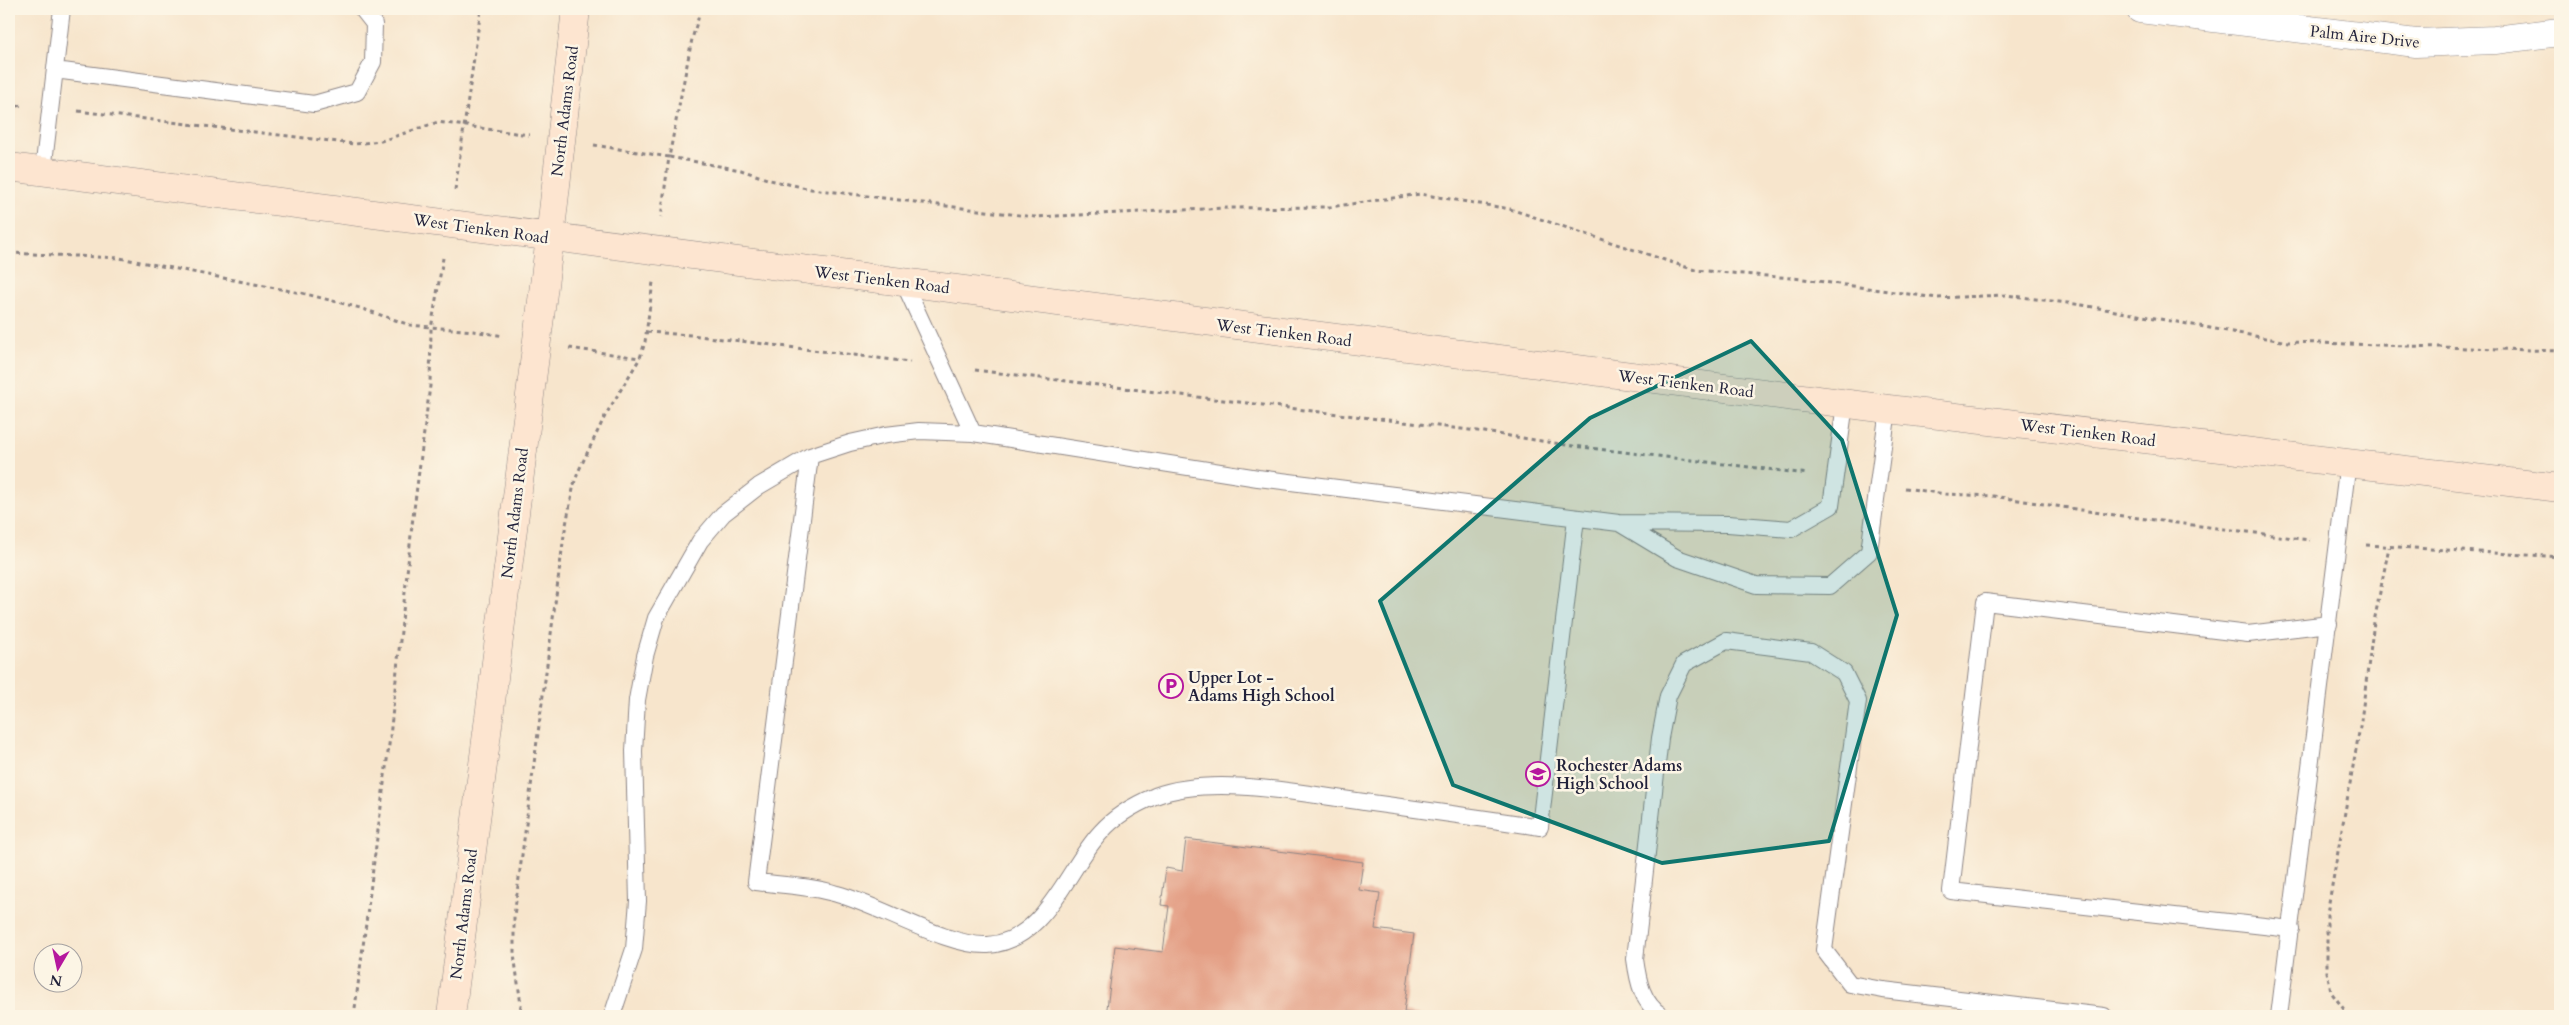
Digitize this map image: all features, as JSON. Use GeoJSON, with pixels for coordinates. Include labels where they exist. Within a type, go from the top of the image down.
{"type":"FeatureCollection","features":[{"type":"Feature","properties":{"kind":"street","name":"North Adams Road"},"geometry":{"type":"LineString","coordinates":[[451,1016],[550,238],[576,9]]}},
{"type":"Feature","properties":{"kind":"street","name":"Palm Aire Drive"},"geometry":{"type":"LineString","coordinates":[[2140,9],[2416,43],[2495,40],[2560,32]]}},
{"type":"Feature","properties":{"kind":"street","name":"West Tienken Road"},"geometry":{"type":"LineString","coordinates":[[9,167],[1845,404],[2560,488]]}},
{"type":"Feature","properties":{"kind":"lane"},"geometry":{"type":"LineString","coordinates":[[43,171],[62,9]]}},
{"type":"Feature","properties":{"kind":"lane"},"geometry":{"type":"LineString","coordinates":[[55,70],[314,104],[357,92],[373,62],[374,24],[363,10]]}},
{"type":"Feature","properties":{"kind":"lane"},"geometry":{"type":"LineString","coordinates":[[903,281],[974,433]]}},
{"type":"Feature","properties":{"kind":"lane"},"geometry":{"type":"LineString","coordinates":[[612,1016],[634,949],[638,901],[634,742],[637,700],[645,656],[656,618],[700,541],[723,514],[759,486],[810,456],[850,443],[886,435],[920,431],[974,433],[1258,478],[1576,518],[1620,523],[1728,524],[1791,529],[1831,506],[1845,404]]}},
{"type":"Feature","properties":{"kind":"lane"},"geometry":{"type":"LineString","coordinates":[[1620,523],[1677,558],[1756,585],[1830,586],[1869,552],[1888,409]]}},
{"type":"Feature","properties":{"kind":"lane"},"geometry":{"type":"LineString","coordinates":[[810,456],[756,882],[836,893],[878,908],[929,930],[960,940],[988,945],[1011,939],[1031,926],[1048,906],[1101,831],[1120,816],[1154,796],[1188,788],[1219,785],[1308,795],[1540,827],[1576,518]]}},
{"type":"Feature","properties":{"kind":"lane"},"geometry":{"type":"LineString","coordinates":[[2279,1016],[2348,462]]}},
{"type":"Feature","properties":{"kind":"lane"},"geometry":{"type":"LineString","coordinates":[[2291,929],[1951,890],[1985,602],[2201,630],[2248,634],[2329,624]]}},
{"type":"Feature","properties":{"kind":"lane"},"geometry":{"type":"LineString","coordinates":[[1662,1016],[1654,1011],[1640,987],[1635,959],[1660,738],[1668,696],[1684,664],[1726,641],[1811,652],[1844,673],[1858,701],[1824,950],[1850,984],[1883,990],[2104,1016]]}},
{"type":"Feature","properties":{"kind":"path"},"geometry":{"type":"LineString","coordinates":[[459,164],[481,9]]}},
{"type":"Feature","properties":{"kind":"path"},"geometry":{"type":"LineString","coordinates":[[664,198],[669,157],[692,39],[701,9]]}},
{"type":"Feature","properties":{"kind":"path"},"geometry":{"type":"LineString","coordinates":[[9,108],[21,105],[354,144],[381,140],[438,122],[464,126]]}},
{"type":"Feature","properties":{"kind":"path"},"geometry":{"type":"LineString","coordinates":[[669,157],[741,170],[770,180],[811,189],[1035,217],[1227,208],[1330,207],[1420,194],[1510,209],[1696,270],[1803,280],[1937,298],[2006,295],[2082,304],[2288,342],[2560,351]]}},
{"type":"Feature","properties":{"kind":"path"},"geometry":{"type":"LineString","coordinates":[[9,253],[120,258],[249,284],[271,286],[360,308],[410,325],[431,329]]}},
{"type":"Feature","properties":{"kind":"path"},"geometry":{"type":"LineString","coordinates":[[354,1016],[383,798],[412,525],[430,386],[431,329],[438,290]]}},
{"type":"Feature","properties":{"kind":"path"},"geometry":{"type":"LineString","coordinates":[[519,1016],[522,1005],[514,954],[514,916],[556,581],[569,507],[579,470],[605,416],[640,358],[650,308]]}},
{"type":"Feature","properties":{"kind":"path"},"geometry":{"type":"LineString","coordinates":[[646,332],[691,335],[1478,431],[1573,446],[1835,478]]}},
{"type":"Feature","properties":{"kind":"path"},"geometry":{"type":"LineString","coordinates":[[1878,484],[1945,494],[1993,496],[2107,514],[2214,526],[2339,545],[2560,557]]}},
{"type":"Feature","properties":{"kind":"path"},"geometry":{"type":"LineString","coordinates":[[2349,1016],[2331,992],[2327,972],[2327,914],[2361,721],[2374,622],[2389,547]]}},
{"type":"Feature","properties":{"kind":"highlighted area"},"geometry":{"type":"Polygon","coordinates":[[[1751,341],[1842,440],[1897,615],[1829,841],[1662,863],[1453,785],[1380,601],[1590,418],[1751,341]]]}},
{"type":"Feature","properties":{"kind":"building"},"geometry":{"type":"Polygon","coordinates":[[[1186,839],[1363,862],[1359,890],[1380,893],[1375,929],[1414,934],[1404,1012],[1430,1016],[1106,1016],[1115,946],[1163,952],[1169,906],[1161,905],[1166,868],[1182,871],[1186,839]]]}},
{"type":"Feature","properties":{"kind":"place","name":"Upper Lot - Adams High School"},"geometry":{"type":"Point","coordinates":[1171,686]}},
{"type":"Feature","properties":{"kind":"place","name":"Rochester Adams High School"},"geometry":{"type":"Point","coordinates":[1538,774]}}]}
